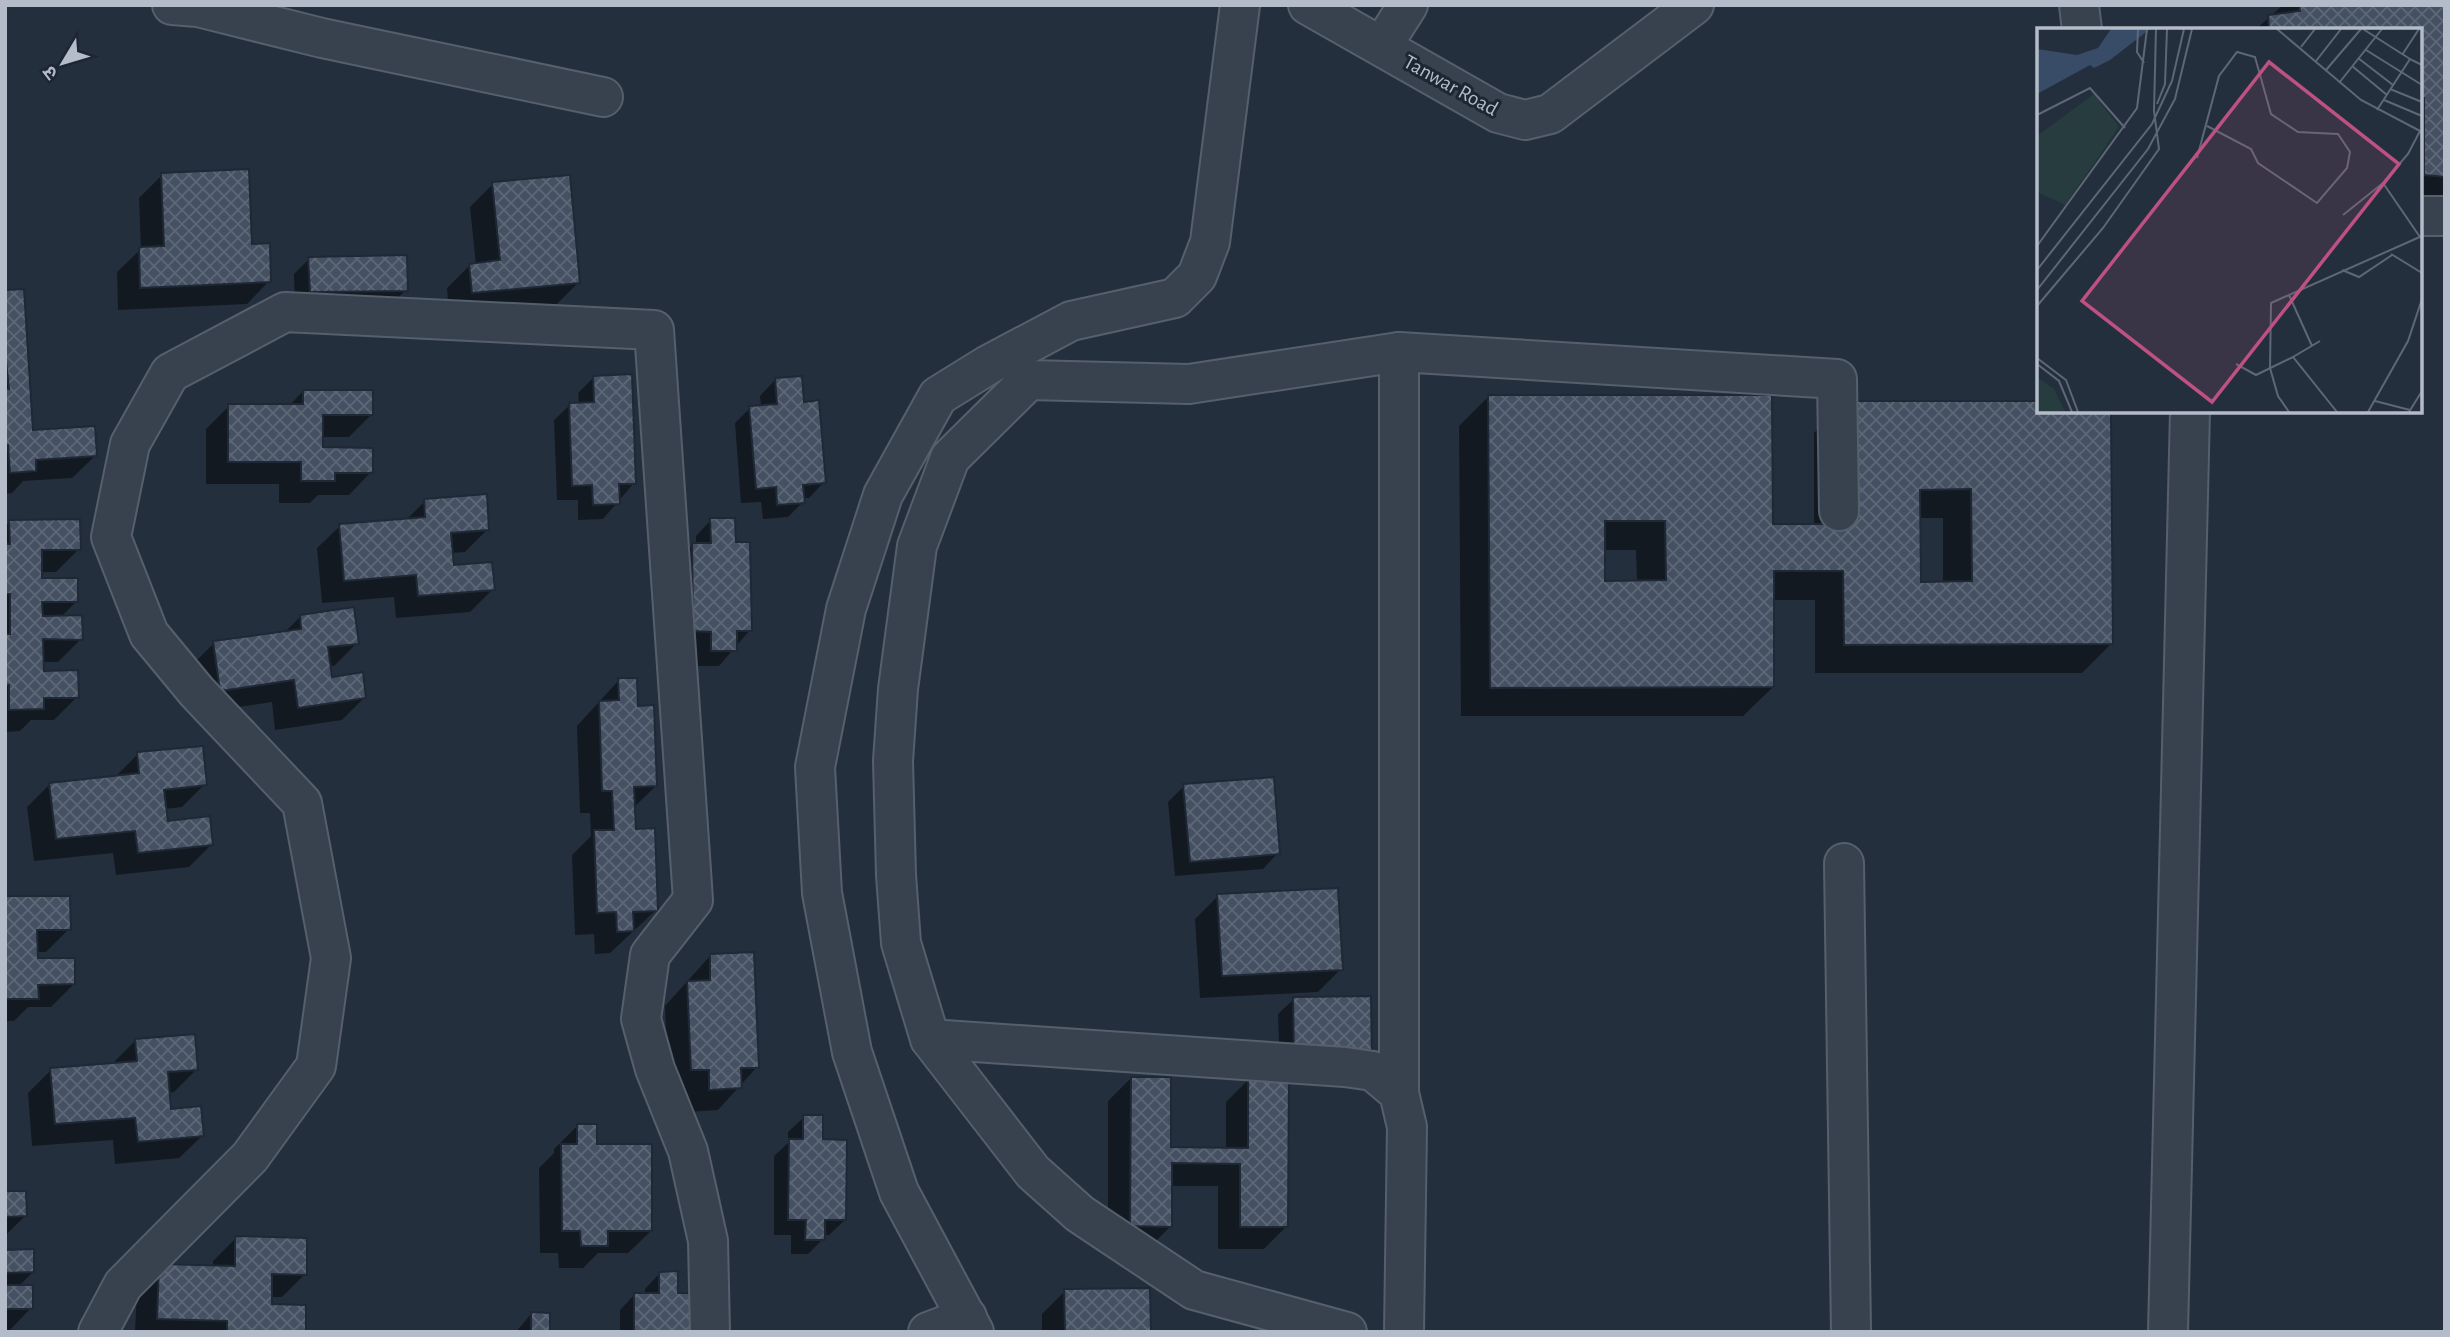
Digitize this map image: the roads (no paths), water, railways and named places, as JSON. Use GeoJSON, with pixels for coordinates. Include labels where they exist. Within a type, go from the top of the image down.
{"type":"FeatureCollection","features":[{"type":"Feature","properties":{"kind":"street"},"geometry":{"type":"LineString","coordinates":[[928,1332],[971,1325],[899,1192],[856,1065],[822,893],[815,768],[846,609],[883,495],[938,396],[988,365],[1071,321],[1175,298],[1197,276],[1210,242],[1240,5]]}},
{"type":"Feature","properties":{"kind":"street","name":"Tanwar Road"},"geometry":{"type":"LineString","coordinates":[[1308,5],[1498,113],[1525,120],[1550,114],[1694,5]]}},
{"type":"Feature","properties":{"kind":"street"},"geometry":{"type":"LineString","coordinates":[[1382,47],[1408,5]]}},
{"type":"Feature","properties":{"kind":"street"},"geometry":{"type":"LineString","coordinates":[[2079,5],[2082,28]]}},
{"type":"Feature","properties":{"kind":"street"},"geometry":{"type":"LineString","coordinates":[[190,6],[322,38],[603,97]]}},
{"type":"Feature","properties":{"kind":"street"},"geometry":{"type":"LineString","coordinates":[[2422,216],[2445,216]]}},
{"type":"Feature","properties":{"kind":"street"},"geometry":{"type":"LineString","coordinates":[[98,1332],[123,1285],[250,1157],[316,1066],[331,958],[302,803],[197,692],[149,634],[111,537],[130,444],[170,373],[285,312],[654,330],[693,900],[650,956],[641,1019],[655,1069],[688,1151],[708,1241],[710,1332]]}},
{"type":"Feature","properties":{"kind":"street"},"geometry":{"type":"LineString","coordinates":[[1347,1332],[1194,1290],[1080,1214],[1033,1172],[930,1040],[901,943],[893,761],[898,689],[917,546],[950,458],[1029,380],[1189,384],[1399,352],[1837,379],[1839,511]]}},
{"type":"Feature","properties":{"kind":"street"},"geometry":{"type":"LineString","coordinates":[[1399,352],[1399,1093],[1407,1127],[1404,1332]]}},
{"type":"Feature","properties":{"kind":"street"},"geometry":{"type":"LineString","coordinates":[[2168,1332],[2190,413]]}},
{"type":"Feature","properties":{"kind":"street"},"geometry":{"type":"LineString","coordinates":[[1844,863],[1851,1332]]}},
{"type":"Feature","properties":{"kind":"street"},"geometry":{"type":"LineString","coordinates":[[930,1040],[1345,1067],[1373,1071],[1399,1093]]}}]}
